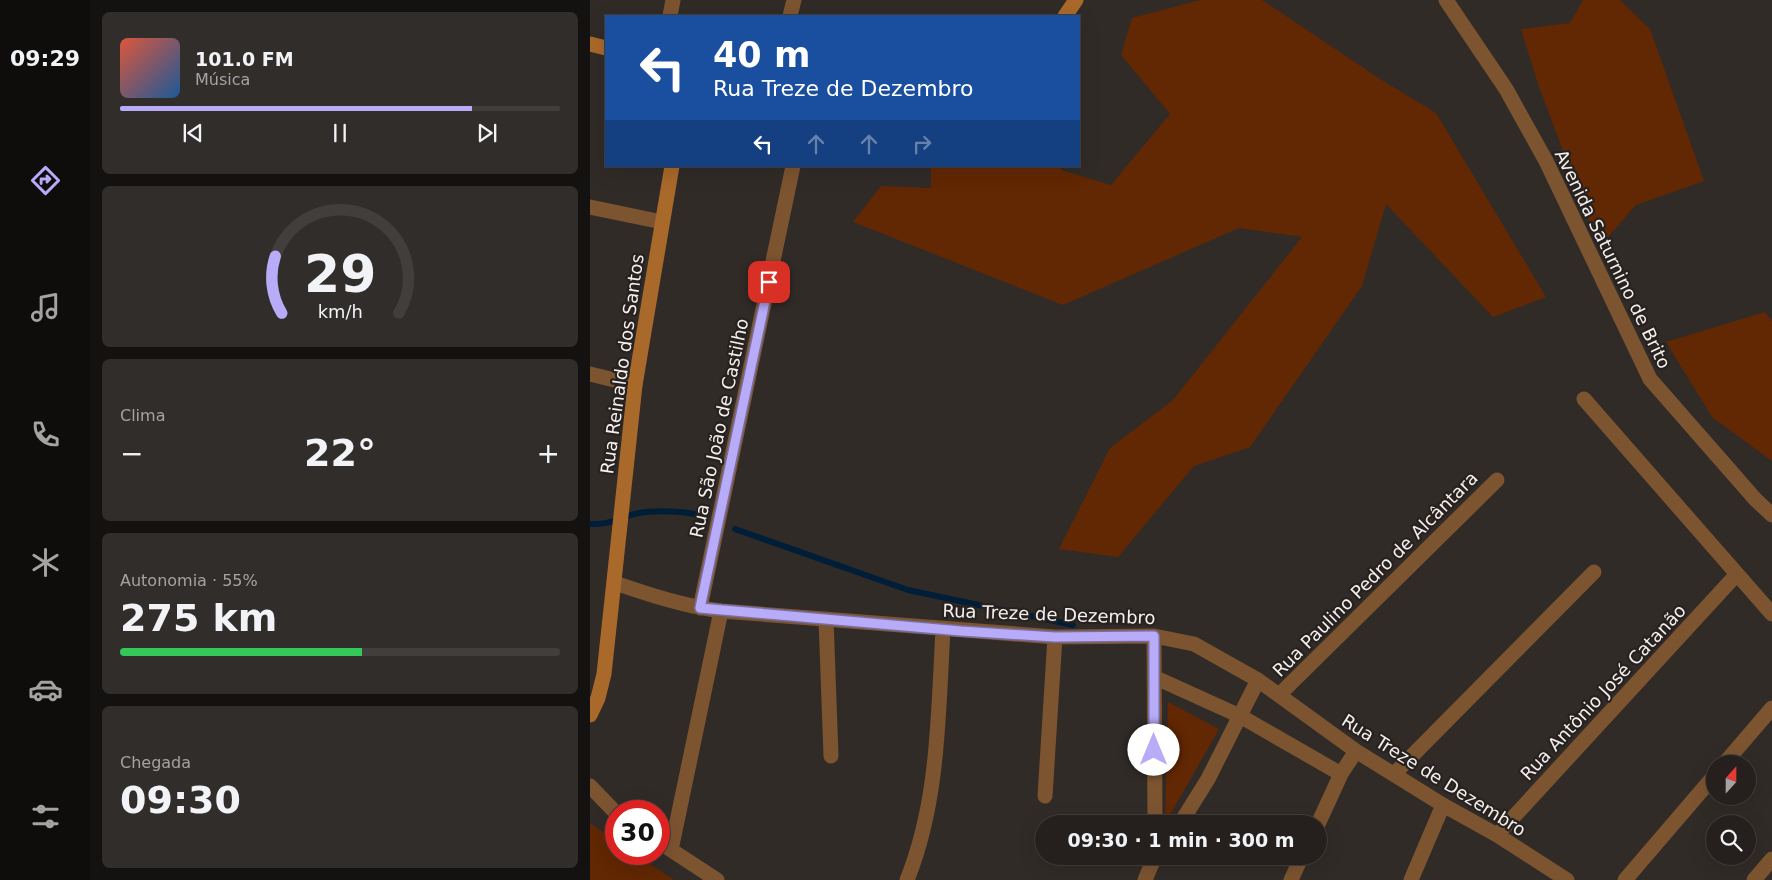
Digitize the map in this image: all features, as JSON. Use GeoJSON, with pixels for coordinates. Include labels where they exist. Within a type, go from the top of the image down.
{"type":"FeatureCollection","features":[{"type":"Feature","properties":{"kind":"street"},"geometry":{"type":"LineString","coordinates":[[670,15],[673,0]]}},
{"type":"Feature","properties":{"kind":"street"},"geometry":{"type":"LineString","coordinates":[[790,15],[794,0]]}},
{"type":"Feature","properties":{"kind":"street"},"geometry":{"type":"LineString","coordinates":[[1066,15],[1076,0]]}},
{"type":"Feature","properties":{"kind":"street","name":"Avenida Saturnino de Brito"},"geometry":{"type":"LineString","coordinates":[[1446,0],[1506,89],[1546,161],[1650,379],[1755,499],[1772,515]]}},
{"type":"Feature","properties":{"kind":"street"},"geometry":{"type":"LineString","coordinates":[[590,44],[605,48]]}},
{"type":"Feature","properties":{"kind":"street","name":"Rua Reinaldo dos Santos"},"geometry":{"type":"LineString","coordinates":[[590,715],[598,698],[604,674],[635,385],[672,167]]}},
{"type":"Feature","properties":{"kind":"street","name":"Rua São João de Castilho"},"geometry":{"type":"LineString","coordinates":[[700,608],[794,167]]}},
{"type":"Feature","properties":{"kind":"street"},"geometry":{"type":"LineString","coordinates":[[590,207],[662,222]]}},
{"type":"Feature","properties":{"kind":"street"},"geometry":{"type":"LineString","coordinates":[[590,374],[635,385]]}},
{"type":"Feature","properties":{"kind":"street"},"geometry":{"type":"LineString","coordinates":[[1584,399],[1772,614]]}},
{"type":"Feature","properties":{"kind":"street","name":"Rua Paulino Pedro de Alcântara"},"geometry":{"type":"LineString","coordinates":[[1279,695],[1497,480]]}},
{"type":"Feature","properties":{"kind":"street"},"geometry":{"type":"LineString","coordinates":[[1394,774],[1594,572]]}},
{"type":"Feature","properties":{"kind":"street","name":"Rua Antônio José Catanão"},"geometry":{"type":"LineString","coordinates":[[1497,835],[1737,574]]}},
{"type":"Feature","properties":{"kind":"street","name":"Rua Treze de Dezembro"},"geometry":{"type":"LineString","coordinates":[[615,583],[700,608],[721,611],[943,630],[1055,637],[1154,636],[1194,644],[1258,680],[1356,751],[1443,805],[1497,835],[1566,880]]}},
{"type":"Feature","properties":{"kind":"street"},"geometry":{"type":"LineString","coordinates":[[670,825],[721,611]]}},
{"type":"Feature","properties":{"kind":"street"},"geometry":{"type":"LineString","coordinates":[[826,619],[831,756]]}},
{"type":"Feature","properties":{"kind":"street"},"geometry":{"type":"LineString","coordinates":[[907,880],[919,850],[935,764],[943,630]]}},
{"type":"Feature","properties":{"kind":"street"},"geometry":{"type":"LineString","coordinates":[[1154,636],[1155,815]]}},
{"type":"Feature","properties":{"kind":"street"},"geometry":{"type":"LineString","coordinates":[[1045,796],[1055,637]]}},
{"type":"Feature","properties":{"kind":"street"},"geometry":{"type":"LineString","coordinates":[[1154,677],[1240,716],[1342,774]]}},
{"type":"Feature","properties":{"kind":"street"},"geometry":{"type":"LineString","coordinates":[[1186,815],[1208,779],[1258,680]]}},
{"type":"Feature","properties":{"kind":"street"},"geometry":{"type":"LineString","coordinates":[[1732,755],[1772,708]]}},
{"type":"Feature","properties":{"kind":"street"},"geometry":{"type":"LineString","coordinates":[[1322,815],[1342,774],[1356,751]]}},
{"type":"Feature","properties":{"kind":"street"},"geometry":{"type":"LineString","coordinates":[[590,786],[605,804]]}},
{"type":"Feature","properties":{"kind":"street"},"geometry":{"type":"LineString","coordinates":[[1625,880],[1706,786]]}},
{"type":"Feature","properties":{"kind":"street"},"geometry":{"type":"LineString","coordinates":[[1411,880],[1443,805]]}},
{"type":"Feature","properties":{"kind":"street"},"geometry":{"type":"LineString","coordinates":[[670,849],[717,880]]}},
{"type":"Feature","properties":{"kind":"street"},"geometry":{"type":"LineString","coordinates":[[1754,880],[1772,859]]}},
{"type":"Feature","properties":{"kind":"street"},"geometry":{"type":"LineString","coordinates":[[1145,880],[1151,865]]}},
{"type":"Feature","properties":{"kind":"street"},"geometry":{"type":"LineString","coordinates":[[1291,880],[1298,865]]}},
{"type":"Feature","properties":{"kind":"shaded area"},"geometry":{"type":"Polygon","coordinates":[[[1200,0],[1262,0],[1380,79],[1436,113],[1546,297],[1493,317],[1386,204],[1362,286],[1250,447],[1194,466],[1118,557],[1059,549],[1110,448],[1173,400],[1302,237],[1239,228],[1063,305],[853,222],[881,186],[931,188],[931,167],[1060,167],[1061,170],[1111,185],[1170,114],[1121,55],[1132,18],[1200,0]]]}},
{"type":"Feature","properties":{"kind":"shaded area"},"geometry":{"type":"Polygon","coordinates":[[[1583,0],[1620,0],[1650,29],[1704,181],[1636,205],[1599,247],[1538,84],[1521,29],[1570,23],[1583,0]]]}},
{"type":"Feature","properties":{"kind":"shaded area"},"geometry":{"type":"Polygon","coordinates":[[[1765,312],[1772,321],[1772,461],[1712,417],[1666,342],[1765,312]]]}},
{"type":"Feature","properties":{"kind":"shaded area"},"geometry":{"type":"Polygon","coordinates":[[[1168,702],[1219,729],[1170,815],[1165,815],[1168,702]]]}},
{"type":"Feature","properties":{"kind":"shaded area"},"geometry":{"type":"Polygon","coordinates":[[[590,823],[605,833],[605,865],[652,865],[674,880],[590,880],[590,823]]]}},
{"type":"Feature","properties":{"kind":"waterway"},"geometry":{"type":"LineString","coordinates":[[590,524],[610,522],[639,513],[680,512],[702,516]]}},
{"type":"Feature","properties":{"kind":"waterway"},"geometry":{"type":"LineString","coordinates":[[735,529],[908,590],[1073,625]]}},
{"type":"Feature","properties":{"kind":"route"},"geometry":{"type":"LineString","coordinates":[[769,282],[700,608],[943,630],[1055,637],[1154,636],[1154,750]]}}]}
